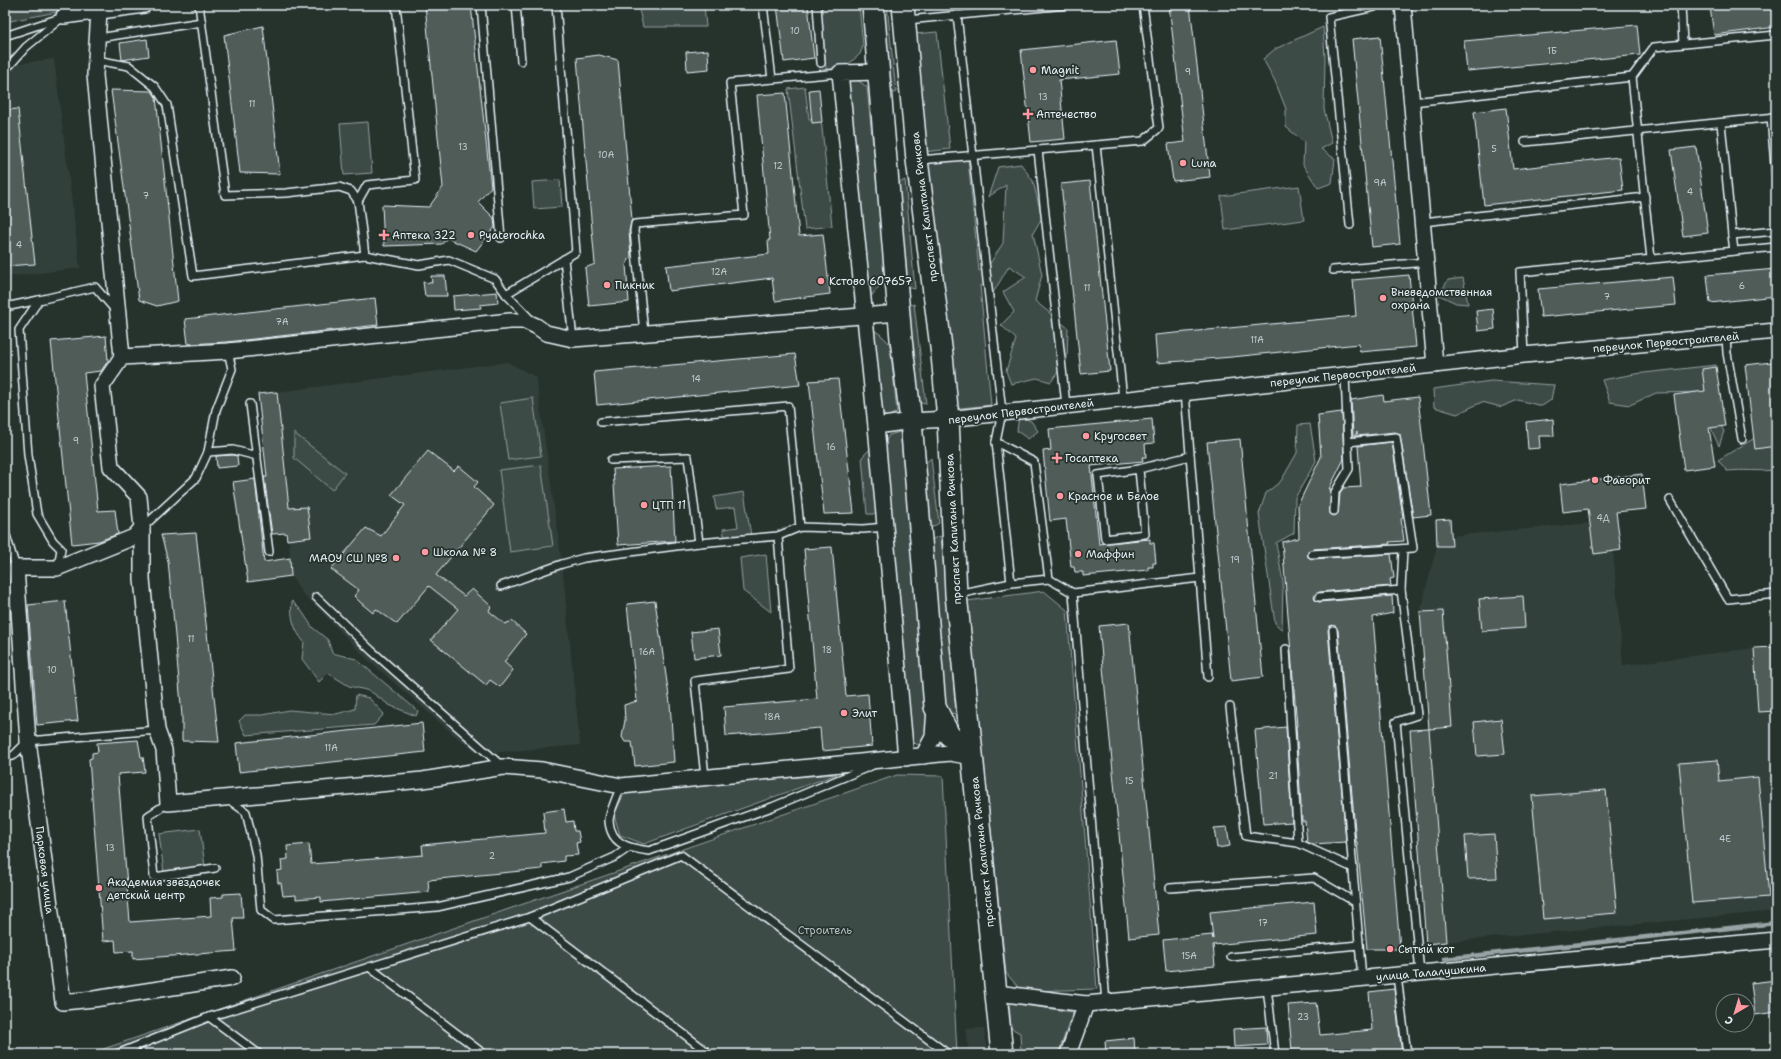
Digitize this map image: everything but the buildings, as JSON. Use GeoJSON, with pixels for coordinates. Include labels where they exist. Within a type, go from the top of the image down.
{"type":"FeatureCollection","features":[{"type":"Feature","properties":{"kind":"street"},"geometry":{"type":"LineString","coordinates":[[64,16],[144,5]]}},
{"type":"Feature","properties":{"kind":"street"},"geometry":{"type":"LineString","coordinates":[[873,5],[898,313],[911,421],[935,707],[933,738],[923,756]]}},
{"type":"Feature","properties":{"kind":"street"},"geometry":{"type":"LineString","coordinates":[[1403,5],[1413,102],[1435,365]]}},
{"type":"Feature","properties":{"kind":"street"},"geometry":{"type":"LineString","coordinates":[[99,11],[95,75],[122,358],[102,386],[111,467],[139,497],[142,528],[142,578],[157,730],[164,750],[168,803],[422,780],[504,767],[542,770],[621,786],[950,753],[972,757]]}},
{"type":"Feature","properties":{"kind":"street","name":"проспект Капитана Рачкова"},"geometry":{"type":"LineString","coordinates":[[904,13],[917,160],[942,356],[948,419],[956,594],[1002,1054]]}},
{"type":"Feature","properties":{"kind":"street"},"geometry":{"type":"LineString","coordinates":[[879,72],[840,73],[876,426],[906,758]]}},
{"type":"Feature","properties":{"kind":"street"},"geometry":{"type":"LineString","coordinates":[[122,358],[228,351],[510,321],[525,321],[546,333],[573,339],[898,313]]}},
{"type":"Feature","properties":{"kind":"street","name":"переулок Первостроителей"},"geometry":{"type":"LineString","coordinates":[[876,426],[1524,355],[1726,336],[1775,333]]}},
{"type":"Feature","properties":{"kind":"street"},"geometry":{"type":"LineString","coordinates":[[11,569],[57,568],[134,537],[142,528]]}},
{"type":"Feature","properties":{"kind":"street","name":"Парковая улица"},"geometry":{"type":"LineString","coordinates":[[11,569],[28,741],[63,1002],[94,1000],[232,978]]}},
{"type":"Feature","properties":{"kind":"street"},"geometry":{"type":"LineString","coordinates":[[935,707],[949,735],[972,757]]}},
{"type":"Feature","properties":{"kind":"street","name":"улица Талалушкина"},"geometry":{"type":"LineString","coordinates":[[997,993],[1086,1004],[1106,1003],[1776,940]]}},
{"type":"Feature","properties":{"kind":"street"},"geometry":{"type":"LineString","coordinates":[[1068,1054],[1086,1004]]}},
{"type":"Feature","properties":{"kind":"lane"},"geometry":{"type":"LineString","coordinates":[[199,5],[225,195],[286,193],[339,187],[351,190],[358,201],[365,255]]}},
{"type":"Feature","properties":{"kind":"lane"},"geometry":{"type":"LineString","coordinates":[[358,201],[367,185],[415,180],[396,5]]}},
{"type":"Feature","properties":{"kind":"lane"},"geometry":{"type":"LineString","coordinates":[[481,5],[501,238]]}},
{"type":"Feature","properties":{"kind":"lane"},"geometry":{"type":"LineString","coordinates":[[516,5],[521,61]]}},
{"type":"Feature","properties":{"kind":"lane"},"geometry":{"type":"LineString","coordinates":[[506,294],[576,252],[556,5]]}},
{"type":"Feature","properties":{"kind":"lane"},"geometry":{"type":"LineString","coordinates":[[763,5],[772,79]]}},
{"type":"Feature","properties":{"kind":"lane"},"geometry":{"type":"LineString","coordinates":[[817,5],[821,63]]}},
{"type":"Feature","properties":{"kind":"lane"},"geometry":{"type":"LineString","coordinates":[[904,13],[957,15],[1066,5]]}},
{"type":"Feature","properties":{"kind":"lane"},"geometry":{"type":"LineString","coordinates":[[917,160],[1143,141],[1159,128],[1143,5]]}},
{"type":"Feature","properties":{"kind":"lane"},"geometry":{"type":"LineString","coordinates":[[1350,225],[1329,16],[1374,7],[1377,5]]}},
{"type":"Feature","properties":{"kind":"lane"},"geometry":{"type":"LineString","coordinates":[[1681,5],[1684,43]]}},
{"type":"Feature","properties":{"kind":"lane"},"geometry":{"type":"LineString","coordinates":[[957,15],[1002,412],[996,442],[1011,583]]}},
{"type":"Feature","properties":{"kind":"lane"},"geometry":{"type":"LineString","coordinates":[[5,36],[64,16]]}},
{"type":"Feature","properties":{"kind":"lane"},"geometry":{"type":"LineString","coordinates":[[10,65],[26,47],[64,16]]}},
{"type":"Feature","properties":{"kind":"lane"},"geometry":{"type":"LineString","coordinates":[[98,38],[202,22]]}},
{"type":"Feature","properties":{"kind":"lane"},"geometry":{"type":"LineString","coordinates":[[1651,259],[1632,77],[1654,47],[1776,35]]}},
{"type":"Feature","properties":{"kind":"lane"},"geometry":{"type":"LineString","coordinates":[[96,60],[129,66],[155,87],[167,105],[192,276],[365,255],[419,265],[448,260],[495,279],[506,294],[536,326]]}},
{"type":"Feature","properties":{"kind":"lane"},"geometry":{"type":"LineString","coordinates":[[644,333],[634,231],[635,224],[744,215],[730,83],[840,73]]}},
{"type":"Feature","properties":{"kind":"lane"},"geometry":{"type":"LineString","coordinates":[[1413,102],[1632,77]]}},
{"type":"Feature","properties":{"kind":"lane"},"geometry":{"type":"LineString","coordinates":[[1525,142],[1638,132],[1773,117],[1776,178]]}},
{"type":"Feature","properties":{"kind":"lane"},"geometry":{"type":"LineString","coordinates":[[1721,123],[1734,251]]}},
{"type":"Feature","properties":{"kind":"lane"},"geometry":{"type":"LineString","coordinates":[[1096,145],[1123,399]]}},
{"type":"Feature","properties":{"kind":"lane"},"geometry":{"type":"LineString","coordinates":[[1038,150],[1066,405]]}},
{"type":"Feature","properties":{"kind":"lane"},"geometry":{"type":"LineString","coordinates":[[1423,222],[1645,198]]}},
{"type":"Feature","properties":{"kind":"lane"},"geometry":{"type":"LineString","coordinates":[[1732,234],[1776,230]]}},
{"type":"Feature","properties":{"kind":"lane"},"geometry":{"type":"LineString","coordinates":[[1524,355],[1520,272],[1776,247]]}},
{"type":"Feature","properties":{"kind":"lane"},"geometry":{"type":"LineString","coordinates":[[564,259],[573,339]]}},
{"type":"Feature","properties":{"kind":"lane"},"geometry":{"type":"LineString","coordinates":[[1333,270],[1427,262]]}},
{"type":"Feature","properties":{"kind":"lane"},"geometry":{"type":"LineString","coordinates":[[5,307],[95,287],[118,313]]}},
{"type":"Feature","properties":{"kind":"lane"},"geometry":{"type":"LineString","coordinates":[[39,300],[19,330],[28,455],[38,514],[53,541],[61,549],[57,568]]}},
{"type":"Feature","properties":{"kind":"lane"},"geometry":{"type":"LineString","coordinates":[[1726,336],[1726,353],[1742,439]]}},
{"type":"Feature","properties":{"kind":"lane"},"geometry":{"type":"LineString","coordinates":[[142,528],[196,478],[208,452],[216,410],[232,369],[228,351]]}},
{"type":"Feature","properties":{"kind":"lane"},"geometry":{"type":"LineString","coordinates":[[1334,511],[1334,492],[1349,469],[1345,375]]}},
{"type":"Feature","properties":{"kind":"lane"},"geometry":{"type":"LineString","coordinates":[[1185,392],[1208,677]]}},
{"type":"Feature","properties":{"kind":"lane"},"geometry":{"type":"LineString","coordinates":[[250,404],[269,552]]}},
{"type":"Feature","properties":{"kind":"lane"},"geometry":{"type":"LineString","coordinates":[[601,422],[788,406],[800,527]]}},
{"type":"Feature","properties":{"kind":"lane"},"geometry":{"type":"LineString","coordinates":[[1312,554],[1413,548],[1396,437],[1348,442]]}},
{"type":"Feature","properties":{"kind":"lane"},"geometry":{"type":"LineString","coordinates":[[996,442],[1034,462],[1048,579]]}},
{"type":"Feature","properties":{"kind":"lane"},"geometry":{"type":"LineString","coordinates":[[208,452],[233,450],[256,456]]}},
{"type":"Feature","properties":{"kind":"lane"},"geometry":{"type":"LineString","coordinates":[[1139,469],[1145,534],[1105,539],[1098,475],[1139,469],[1190,456]]}},
{"type":"Feature","properties":{"kind":"lane"},"geometry":{"type":"LineString","coordinates":[[611,460],[688,457],[699,543]]}},
{"type":"Feature","properties":{"kind":"lane"},"geometry":{"type":"LineString","coordinates":[[1670,500],[1728,599],[1776,594]]}},
{"type":"Feature","properties":{"kind":"lane"},"geometry":{"type":"LineString","coordinates":[[501,586],[562,564],[584,558],[699,543],[778,536],[800,527],[863,529],[885,527]]}},
{"type":"Feature","properties":{"kind":"lane"},"geometry":{"type":"LineString","coordinates":[[5,532],[11,569]]}},
{"type":"Feature","properties":{"kind":"lane"},"geometry":{"type":"LineString","coordinates":[[705,777],[695,681],[789,669],[778,536]]}},
{"type":"Feature","properties":{"kind":"lane"},"geometry":{"type":"LineString","coordinates":[[1403,549],[1401,590],[1417,715],[1396,722],[1420,973]]}},
{"type":"Feature","properties":{"kind":"lane"},"geometry":{"type":"LineString","coordinates":[[956,594],[1011,583],[1048,579],[1073,593],[1200,578]]}},
{"type":"Feature","properties":{"kind":"lane"},"geometry":{"type":"LineString","coordinates":[[1318,597],[1401,590]]}},
{"type":"Feature","properties":{"kind":"lane"},"geometry":{"type":"LineString","coordinates":[[1073,593],[1106,1003]]}},
{"type":"Feature","properties":{"kind":"lane"},"geometry":{"type":"LineString","coordinates":[[316,597],[372,651],[504,767]]}},
{"type":"Feature","properties":{"kind":"lane"},"geometry":{"type":"LineString","coordinates":[[1333,630],[1362,979]]}},
{"type":"Feature","properties":{"kind":"lane"},"geometry":{"type":"LineString","coordinates":[[1286,649],[1298,842]]}},
{"type":"Feature","properties":{"kind":"lane"},"geometry":{"type":"LineString","coordinates":[[1230,707],[1246,836],[1298,842],[1353,868]]}},
{"type":"Feature","properties":{"kind":"lane"},"geometry":{"type":"LineString","coordinates":[[5,757],[13,756],[28,741],[157,730]]}},
{"type":"Feature","properties":{"kind":"lane"},"geometry":{"type":"LineString","coordinates":[[621,786],[609,820],[615,839],[628,848],[649,851],[772,806],[886,760]]}},
{"type":"Feature","properties":{"kind":"lane"},"geometry":{"type":"LineString","coordinates":[[226,798],[246,812],[256,855],[261,910],[274,920],[437,907],[569,876],[616,857],[628,848]]}},
{"type":"Feature","properties":{"kind":"lane"},"geometry":{"type":"LineString","coordinates":[[168,803],[148,816],[154,877],[215,868]]}},
{"type":"Feature","properties":{"kind":"lane"},"geometry":{"type":"LineString","coordinates":[[117,1054],[209,1017],[530,917],[681,855],[948,1054]]}},
{"type":"Feature","properties":{"kind":"lane"},"geometry":{"type":"LineString","coordinates":[[1170,888],[1314,878],[1356,902]]}},
{"type":"Feature","properties":{"kind":"lane"},"geometry":{"type":"LineString","coordinates":[[530,917],[710,1054]]}},
{"type":"Feature","properties":{"kind":"lane"},"geometry":{"type":"LineString","coordinates":[[1231,957],[1359,945]]}},
{"type":"Feature","properties":{"kind":"lane"},"geometry":{"type":"LineString","coordinates":[[369,967],[484,1054]]}},
{"type":"Feature","properties":{"kind":"lane"},"geometry":{"type":"LineString","coordinates":[[1397,976],[1407,1054]]}},
{"type":"Feature","properties":{"kind":"lane"},"geometry":{"type":"LineString","coordinates":[[1266,988],[1275,1054]]}},
{"type":"Feature","properties":{"kind":"lane"},"geometry":{"type":"LineString","coordinates":[[209,1017],[259,1054]]}},
{"type":"Feature","properties":{"kind":"shaded area"},"geometry":{"type":"Polygon","coordinates":[[[54,59],[80,268],[5,277],[5,65],[54,59]]]}},
{"type":"Feature","properties":{"kind":"shaded area","name":"Школа № 8"},"geometry":{"type":"Polygon","coordinates":[[[507,362],[536,377],[562,564],[580,745],[479,754],[454,735],[366,658],[302,593],[291,575],[289,540],[311,537],[289,508],[277,392],[507,362]]]}},
{"type":"Feature","properties":{"kind":"shaded area"},"geometry":{"type":"Polygon","coordinates":[[[1590,523],[1594,553],[1613,551],[1623,665],[1754,648],[1758,712],[1776,711],[1776,911],[1446,942],[1429,729],[1452,726],[1443,611],[1420,612],[1437,546],[1452,546],[1451,536],[1590,523]],[[1717,760],[1679,763],[1692,903],[1769,897],[1758,778],[1719,781],[1717,760]]]}},
{"type":"Feature","properties":{"kind":"shaded area"},"geometry":{"type":"Polygon","coordinates":[[[984,1028],[987,1054],[969,1054],[966,1029],[984,1028]]]}},
{"type":"Feature","properties":{"kind":"green space"},"geometry":{"type":"Polygon","coordinates":[[[5,5],[93,5],[5,22],[5,5]]]}},
{"type":"Feature","properties":{"kind":"green space"},"geometry":{"type":"Polygon","coordinates":[[[638,5],[704,5],[706,27],[643,27],[638,5]]]}},
{"type":"Feature","properties":{"kind":"green space"},"geometry":{"type":"Polygon","coordinates":[[[820,5],[859,5],[863,46],[860,54],[843,69],[826,69],[820,5]]]}},
{"type":"Feature","properties":{"kind":"green space"},"geometry":{"type":"Polygon","coordinates":[[[879,5],[887,5],[896,92],[888,95],[879,5]]]}},
{"type":"Feature","properties":{"kind":"green space"},"geometry":{"type":"Polygon","coordinates":[[[1323,27],[1325,57],[1324,109],[1332,143],[1321,149],[1335,159],[1332,183],[1318,188],[1303,165],[1304,142],[1286,127],[1286,109],[1275,81],[1263,59],[1275,49],[1323,27]]]}},
{"type":"Feature","properties":{"kind":"green space"},"geometry":{"type":"Polygon","coordinates":[[[937,32],[950,149],[924,152],[914,34],[937,32]]]}},
{"type":"Feature","properties":{"kind":"green space"},"geometry":{"type":"Polygon","coordinates":[[[856,79],[867,87],[885,267],[879,287],[868,300],[845,80],[856,79]]]}},
{"type":"Feature","properties":{"kind":"green space"},"geometry":{"type":"Polygon","coordinates":[[[805,87],[809,119],[821,118],[832,226],[805,229],[788,89],[805,87]]]}},
{"type":"Feature","properties":{"kind":"green space"},"geometry":{"type":"Polygon","coordinates":[[[368,122],[372,173],[344,175],[340,124],[368,122]]]}},
{"type":"Feature","properties":{"kind":"green space"},"geometry":{"type":"Polygon","coordinates":[[[968,159],[979,271],[989,265],[1003,243],[1006,185],[988,197],[998,167],[1021,164],[1033,181],[1042,218],[1033,233],[1042,275],[1035,301],[1068,328],[1067,359],[1051,382],[1037,378],[1011,384],[1006,371],[1016,339],[1001,325],[1014,312],[1003,292],[1026,277],[1009,266],[993,293],[980,285],[991,405],[950,409],[926,163],[968,159]]]}},
{"type":"Feature","properties":{"kind":"green space"},"geometry":{"type":"Polygon","coordinates":[[[560,180],[562,207],[534,209],[532,182],[560,180]]]}},
{"type":"Feature","properties":{"kind":"green space"},"geometry":{"type":"Polygon","coordinates":[[[905,180],[915,289],[905,287],[897,184],[905,180]]]}},
{"type":"Feature","properties":{"kind":"green space"},"geometry":{"type":"Polygon","coordinates":[[[1299,186],[1304,220],[1225,230],[1221,196],[1299,186]]]}},
{"type":"Feature","properties":{"kind":"green space"},"geometry":{"type":"Polygon","coordinates":[[[1463,278],[1468,304],[1456,303],[1439,295],[1448,280],[1463,278]]]}},
{"type":"Feature","properties":{"kind":"green space"},"geometry":{"type":"Polygon","coordinates":[[[914,304],[926,404],[916,402],[907,306],[914,304]]]}},
{"type":"Feature","properties":{"kind":"green space"},"geometry":{"type":"Polygon","coordinates":[[[870,327],[890,344],[897,412],[887,417],[878,411],[870,327]]]}},
{"type":"Feature","properties":{"kind":"green space"},"geometry":{"type":"Polygon","coordinates":[[[1716,365],[1716,418],[1724,431],[1719,446],[1712,431],[1703,392],[1656,393],[1630,405],[1610,402],[1602,380],[1635,374],[1716,365]]]}},
{"type":"Feature","properties":{"kind":"green space"},"geometry":{"type":"Polygon","coordinates":[[[1491,381],[1554,385],[1551,400],[1542,406],[1518,400],[1501,407],[1482,402],[1457,414],[1434,407],[1433,389],[1491,381]]]}},
{"type":"Feature","properties":{"kind":"green space"},"geometry":{"type":"Polygon","coordinates":[[[533,398],[541,456],[508,460],[500,403],[533,398]]]}},
{"type":"Feature","properties":{"kind":"green space"},"geometry":{"type":"Polygon","coordinates":[[[1019,416],[1031,421],[1038,431],[1028,439],[1017,431],[1019,416]]]}},
{"type":"Feature","properties":{"kind":"green space"},"geometry":{"type":"Polygon","coordinates":[[[1310,424],[1316,461],[1295,498],[1294,533],[1276,543],[1283,582],[1282,630],[1275,623],[1259,514],[1266,493],[1281,481],[1297,453],[1298,425],[1310,424]]]}},
{"type":"Feature","properties":{"kind":"green space"},"geometry":{"type":"Polygon","coordinates":[[[900,432],[930,727],[920,746],[913,742],[909,732],[882,448],[889,435],[900,432]]]}},
{"type":"Feature","properties":{"kind":"green space"},"geometry":{"type":"Polygon","coordinates":[[[294,433],[345,473],[332,490],[294,458],[294,433]]]}},
{"type":"Feature","properties":{"kind":"green space"},"geometry":{"type":"Polygon","coordinates":[[[1758,436],[1776,439],[1776,470],[1727,471],[1718,460],[1758,436]]]}},
{"type":"Feature","properties":{"kind":"green space"},"geometry":{"type":"Polygon","coordinates":[[[871,448],[876,514],[867,514],[862,457],[871,448]]]}},
{"type":"Feature","properties":{"kind":"green space"},"geometry":{"type":"Polygon","coordinates":[[[931,458],[939,523],[929,529],[919,469],[931,458]]]}},
{"type":"Feature","properties":{"kind":"green space"},"geometry":{"type":"Polygon","coordinates":[[[541,465],[553,546],[510,552],[499,470],[541,465]]]}},
{"type":"Feature","properties":{"kind":"green space"},"geometry":{"type":"Polygon","coordinates":[[[744,492],[751,536],[725,540],[723,529],[738,527],[735,507],[716,509],[714,497],[744,492]]]}},
{"type":"Feature","properties":{"kind":"green space"},"geometry":{"type":"Polygon","coordinates":[[[941,536],[956,714],[945,712],[930,540],[941,536]]]}},
{"type":"Feature","properties":{"kind":"green space"},"geometry":{"type":"Polygon","coordinates":[[[766,554],[771,612],[743,591],[740,558],[766,554]]]}},
{"type":"Feature","properties":{"kind":"green space"},"geometry":{"type":"Polygon","coordinates":[[[1044,591],[1067,610],[1097,989],[1030,991],[1018,987],[1006,973],[967,601],[1044,591]]]}},
{"type":"Feature","properties":{"kind":"green space"},"geometry":{"type":"Polygon","coordinates":[[[292,601],[301,610],[313,628],[328,640],[332,653],[356,659],[418,711],[416,716],[389,705],[370,691],[349,686],[328,673],[319,682],[302,659],[304,642],[294,623],[292,601]]]}},
{"type":"Feature","properties":{"kind":"green space"},"geometry":{"type":"Polygon","coordinates":[[[356,695],[369,698],[384,714],[374,725],[246,735],[239,721],[245,715],[263,715],[289,710],[336,714],[355,709],[356,695]]]}},
{"type":"Feature","properties":{"kind":"green space"},"geometry":{"type":"Polygon","coordinates":[[[837,774],[644,844],[620,835],[614,815],[626,790],[837,774]]]}},
{"type":"Feature","properties":{"kind":"green space","name":"Строитель"},"geometry":{"type":"Polygon","coordinates":[[[897,775],[943,776],[957,1054],[89,1054],[897,775]]]}},
{"type":"Feature","properties":{"kind":"green space"},"geometry":{"type":"Polygon","coordinates":[[[200,829],[205,867],[164,873],[159,834],[200,829]]]}},
{"type":"Feature","properties":{"kind":"green space"},"geometry":{"type":"Polygon","coordinates":[[[1009,1003],[1073,1012],[1058,1054],[1021,1054],[1020,1033],[1011,1028],[1009,1003]]]}},
{"type":"Feature","properties":{"kind":"waterway"},"geometry":{"type":"LineString","coordinates":[[1444,959],[1776,923]]}},
{"type":"Feature","properties":{"kind":"place","name":"Magnit"},"geometry":{"type":"Point","coordinates":[1033,70]}},
{"type":"Feature","properties":{"kind":"place","name":"Аптечество"},"geometry":{"type":"Point","coordinates":[1028,114]}},
{"type":"Feature","properties":{"kind":"place","name":"Luna"},"geometry":{"type":"Point","coordinates":[1183,163]}},
{"type":"Feature","properties":{"kind":"place","name":"Аптека 322"},"geometry":{"type":"Point","coordinates":[384,235]}},
{"type":"Feature","properties":{"kind":"place","name":"Pyaterochka"},"geometry":{"type":"Point","coordinates":[471,235]}},
{"type":"Feature","properties":{"kind":"place","name":"Кстово 607657"},"geometry":{"type":"Point","coordinates":[821,281]}},
{"type":"Feature","properties":{"kind":"place","name":"Пикник"},"geometry":{"type":"Point","coordinates":[607,285]}},
{"type":"Feature","properties":{"kind":"place","name":"Вневедомственная охрана"},"geometry":{"type":"Point","coordinates":[1383,298]}},
{"type":"Feature","properties":{"kind":"place","name":"Кругосвет"},"geometry":{"type":"Point","coordinates":[1086,436]}},
{"type":"Feature","properties":{"kind":"place","name":"Госаптека"},"geometry":{"type":"Point","coordinates":[1057,458]}},
{"type":"Feature","properties":{"kind":"place","name":"Фаворит"},"geometry":{"type":"Point","coordinates":[1595,480]}},
{"type":"Feature","properties":{"kind":"place","name":"Красное и Белое"},"geometry":{"type":"Point","coordinates":[1060,496]}},
{"type":"Feature","properties":{"kind":"place","name":"ЦТП 11"},"geometry":{"type":"Point","coordinates":[644,505]}},
{"type":"Feature","properties":{"kind":"place","name":"Школа № 8"},"geometry":{"type":"Point","coordinates":[425,552]}},
{"type":"Feature","properties":{"kind":"place","name":"Маффин"},"geometry":{"type":"Point","coordinates":[1078,554]}},
{"type":"Feature","properties":{"kind":"place","name":"МАОУ СШ №8"},"geometry":{"type":"Point","coordinates":[396,558]}},
{"type":"Feature","properties":{"kind":"place","name":"Элит"},"geometry":{"type":"Point","coordinates":[844,713]}},
{"type":"Feature","properties":{"kind":"place","name":"Академия звездочек детский центр"},"geometry":{"type":"Point","coordinates":[99,888]}},
{"type":"Feature","properties":{"kind":"place","name":"Сытый кот"},"geometry":{"type":"Point","coordinates":[1390,949]}}]}
